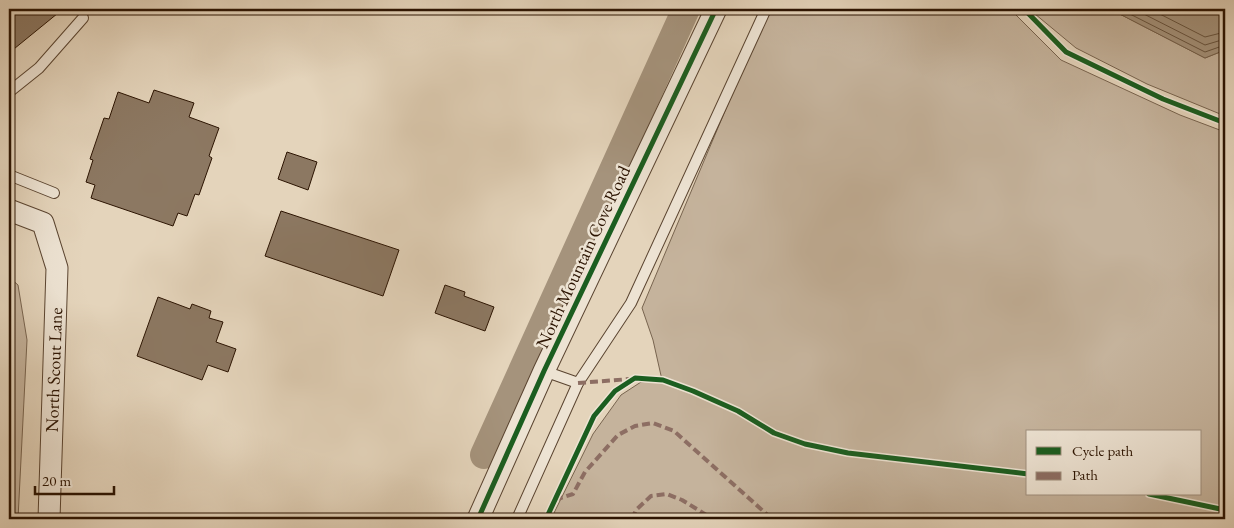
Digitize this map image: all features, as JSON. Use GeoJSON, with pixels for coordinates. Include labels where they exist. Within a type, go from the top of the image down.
{"type":"FeatureCollection","features":[{"type":"Feature","properties":{"kind":"street","name":"North Mountain Cove Road"},"geometry":{"type":"LineString","coordinates":[[478,519],[544,371],[716,9]]}},
{"type":"Feature","properties":{"kind":"street","name":"North Scout Lane"},"geometry":{"type":"LineString","coordinates":[[9,210],[43,223],[57,268],[49,519]]}},
{"type":"Feature","properties":{"kind":"lane"},"geometry":{"type":"LineString","coordinates":[[517,519],[578,383],[631,303],[766,9]]}},
{"type":"Feature","properties":{"kind":"lane"},"geometry":{"type":"LineString","coordinates":[[9,92],[39,68],[83,18]]}},
{"type":"Feature","properties":{"kind":"lane"},"geometry":{"type":"LineString","coordinates":[[9,175],[54,193]]}},
{"type":"Feature","properties":{"kind":"lane"},"geometry":{"type":"LineString","coordinates":[[544,371],[578,383]]}},
{"type":"Feature","properties":{"kind":"shaded area"},"geometry":{"type":"Polygon","coordinates":[[[768,9],[1010,9],[1061,60],[1180,115],[1225,132],[1225,519],[551,519],[593,434],[621,395],[641,382],[662,380],[653,340],[642,308],[768,9]]]}},
{"type":"Feature","properties":{"kind":"shaded area"},"geometry":{"type":"Polygon","coordinates":[[[1029,9],[1110,9],[1205,58],[1225,50],[1225,116],[1147,84],[1076,48],[1029,9]]]}},
{"type":"Feature","properties":{"kind":"shaded area"},"geometry":{"type":"Polygon","coordinates":[[[9,277],[18,285],[27,340],[18,519],[9,519],[9,277]]]}},
{"type":"Feature","properties":{"kind":"water"},"geometry":{"type":"Polygon","coordinates":[[[1110,9],[1225,9],[1225,50],[1205,58],[1110,9]]]}},
{"type":"Feature","properties":{"kind":"building"},"geometry":{"type":"Polygon","coordinates":[[[9,9],[63,9],[9,53],[9,9]]]}},
{"type":"Feature","properties":{"kind":"building"},"geometry":{"type":"Polygon","coordinates":[[[154,90],[194,103],[189,117],[219,128],[209,156],[212,158],[199,195],[195,194],[187,216],[178,213],[173,226],[91,198],[95,185],[86,182],[93,160],[90,159],[104,118],[109,119],[118,92],[149,103],[154,90]]]}},
{"type":"Feature","properties":{"kind":"building"},"geometry":{"type":"Polygon","coordinates":[[[287,152],[317,162],[308,190],[278,179],[287,152]]]}},
{"type":"Feature","properties":{"kind":"building"},"geometry":{"type":"Polygon","coordinates":[[[281,211],[399,250],[383,296],[265,256],[281,211]]]}},
{"type":"Feature","properties":{"kind":"building"},"geometry":{"type":"Polygon","coordinates":[[[445,285],[465,292],[464,296],[494,307],[485,331],[435,313],[445,285]]]}},
{"type":"Feature","properties":{"kind":"building"},"geometry":{"type":"Polygon","coordinates":[[[158,297],[190,309],[192,304],[211,311],[209,318],[223,322],[216,342],[236,349],[228,372],[208,365],[202,380],[137,356],[158,297]]]}},
{"type":"Feature","properties":{"kind":"waterway"},"geometry":{"type":"LineString","coordinates":[[484,455],[686,9]]}},
{"type":"Feature","properties":{"kind":"marked path"},"geometry":{"type":"LineString","coordinates":[[578,383],[630,379]]}},
{"type":"Feature","properties":{"kind":"marked path"},"geometry":{"type":"LineString","coordinates":[[555,500],[573,494],[585,472],[618,435],[635,426],[653,423],[674,431],[772,519]]}},
{"type":"Feature","properties":{"kind":"marked path"},"geometry":{"type":"LineString","coordinates":[[632,519],[636,510],[651,496],[667,494],[682,500],[713,519]]}},
{"type":"Feature","properties":{"kind":"marked path"},"geometry":{"type":"LineString","coordinates":[[664,519],[671,519]]}},
{"type":"Feature","properties":{"kind":"marked path"},"geometry":{"type":"LineString","coordinates":[[942,519],[961,519]]}},
{"type":"Feature","properties":{"kind":"cycle path"},"geometry":{"type":"LineString","coordinates":[[478,519],[544,371],[716,9]]}},
{"type":"Feature","properties":{"kind":"cycle path"},"geometry":{"type":"LineString","coordinates":[[1024,9],[1066,52],[1163,99],[1225,123]]}},
{"type":"Feature","properties":{"kind":"cycle path"},"geometry":{"type":"LineString","coordinates":[[546,519],[594,416],[615,391],[635,378],[663,380],[693,391],[738,411],[774,433],[805,444],[848,453],[1026,474]]}},
{"type":"Feature","properties":{"kind":"cycle path"},"geometry":{"type":"LineString","coordinates":[[1158,496],[1225,510]]}}]}
